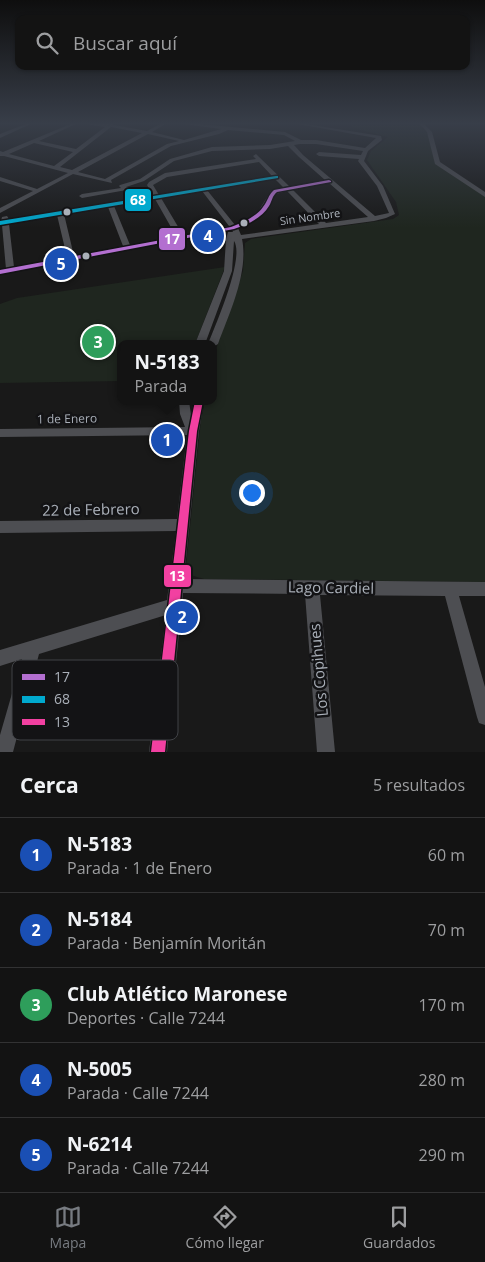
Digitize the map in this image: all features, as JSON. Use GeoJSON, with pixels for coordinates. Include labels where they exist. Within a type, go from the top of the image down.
{"type":"FeatureCollection","features":[{"type":"Feature","properties":{"kind":"street"},"geometry":{"type":"LineString","coordinates":[[17,158],[125,187],[142,180],[172,160],[179,158]]}},
{"type":"Feature","properties":{"kind":"street"},"geometry":{"type":"LineString","coordinates":[[55,168],[68,158]]}},
{"type":"Feature","properties":{"kind":"street"},"geometry":{"type":"LineString","coordinates":[[10,271],[3,222],[4,213],[0,211],[98,158]]}},
{"type":"Feature","properties":{"kind":"street"},"geometry":{"type":"LineString","coordinates":[[106,181],[146,158]]}},
{"type":"Feature","properties":{"kind":"street"},"geometry":{"type":"LineString","coordinates":[[228,158],[230,164]]}},
{"type":"Feature","properties":{"kind":"street"},"geometry":{"type":"LineString","coordinates":[[305,158],[374,219]]}},
{"type":"Feature","properties":{"kind":"street","name":"Sin Nombre"},"geometry":{"type":"LineString","coordinates":[[0,272],[232,228],[262,225],[325,226],[374,219],[392,214],[383,191],[363,164],[362,158]]}},
{"type":"Feature","properties":{"kind":"street"},"geometry":{"type":"LineString","coordinates":[[436,158],[437,163],[485,195]]}},
{"type":"Feature","properties":{"kind":"street"},"geometry":{"type":"LineString","coordinates":[[82,196],[151,184],[165,175],[259,160],[325,226]]}},
{"type":"Feature","properties":{"kind":"street"},"geometry":{"type":"LineString","coordinates":[[3,222],[276,177]]}},
{"type":"Feature","properties":{"kind":"street"},"geometry":{"type":"LineString","coordinates":[[0,179],[39,191]]}},
{"type":"Feature","properties":{"kind":"street","name":"Sin Nombre"},"geometry":{"type":"LineString","coordinates":[[262,225],[265,208],[272,193],[287,188],[329,180]]}},
{"type":"Feature","properties":{"kind":"street"},"geometry":{"type":"LineString","coordinates":[[151,184],[181,238]]}},
{"type":"Feature","properties":{"kind":"street"},"geometry":{"type":"LineString","coordinates":[[203,189],[232,228],[240,259],[239,268],[214,340]]}},
{"type":"Feature","properties":{"kind":"street"},"geometry":{"type":"LineString","coordinates":[[110,205],[127,248]]}},
{"type":"Feature","properties":{"kind":"street"},"geometry":{"type":"LineString","coordinates":[[60,213],[71,259]]}},
{"type":"Feature","properties":{"kind":"street","name":"Sin Nombre"},"geometry":{"type":"LineString","coordinates":[[234,239],[262,225]]}},
{"type":"Feature","properties":{"kind":"street"},"geometry":{"type":"LineString","coordinates":[[202,340],[228,271],[234,239]]}},
{"type":"Feature","properties":{"kind":"street"},"geometry":{"type":"LineString","coordinates":[[184,405],[185,414],[193,431]]}},
{"type":"Feature","properties":{"kind":"street"},"geometry":{"type":"LineString","coordinates":[[168,660],[193,431],[198,405]]}},
{"type":"Feature","properties":{"kind":"street","name":"1 de Enero"},"geometry":{"type":"LineString","coordinates":[[0,434],[193,431]]}},
{"type":"Feature","properties":{"kind":"street","name":"22 de Febrero"},"geometry":{"type":"LineString","coordinates":[[0,527],[183,525]]}},
{"type":"Feature","properties":{"kind":"street","name":"Lago Cardiel"},"geometry":{"type":"LineString","coordinates":[[176,586],[485,589]]}},
{"type":"Feature","properties":{"kind":"street","name":"Los Copihues"},"geometry":{"type":"LineString","coordinates":[[312,588],[326,752]]}},
{"type":"Feature","properties":{"kind":"street"},"geometry":{"type":"LineString","coordinates":[[450,589],[485,717]]}},
{"type":"Feature","properties":{"kind":"street"},"geometry":{"type":"LineString","coordinates":[[0,658],[174,605]]}},
{"type":"Feature","properties":{"kind":"street"},"geometry":{"type":"LineString","coordinates":[[30,660],[33,648]]}},
{"type":"Feature","properties":{"kind":"street"},"geometry":{"type":"LineString","coordinates":[[4,752],[12,723]]}},
{"type":"Feature","properties":{"kind":"shaded area"},"geometry":{"type":"Polygon","coordinates":[[[368,158],[435,158],[485,195],[485,582],[204,579],[190,575],[186,567],[201,420],[204,405],[217,405],[217,346],[243,271],[245,243],[251,239],[393,219],[399,215],[396,202],[367,160],[368,158]]]}},
{"type":"Feature","properties":{"kind":"shaded area"},"geometry":{"type":"Polygon","coordinates":[[[225,267],[197,340],[117,340],[117,381],[0,383],[0,304],[17,298],[225,267]]]}},
{"type":"Feature","properties":{"kind":"transit line","name":"68"},"geometry":{"type":"LineString","coordinates":[[0,223],[276,177]]}},
{"type":"Feature","properties":{"kind":"transit line","name":"17"},"geometry":{"type":"LineString","coordinates":[[0,272],[232,228],[246,223],[262,212],[276,191],[329,181]]}},
{"type":"Feature","properties":{"kind":"transit line","name":"13"},"geometry":{"type":"LineString","coordinates":[[168,660],[193,431],[198,405]]}},
{"type":"Feature","properties":{"kind":"transit line","name":"13"},"geometry":{"type":"LineString","coordinates":[[158,752],[159,740]]}},
{"type":"Feature","properties":{"kind":"place","name":"N-5005"},"geometry":{"type":"Point","coordinates":[208,236]}},
{"type":"Feature","properties":{"kind":"place","name":"N-6214"},"geometry":{"type":"Point","coordinates":[61,264]}},
{"type":"Feature","properties":{"kind":"place","name":"Club Atlético Maronese"},"geometry":{"type":"Point","coordinates":[98,342]}},
{"type":"Feature","properties":{"kind":"place","name":"N-5183"},"geometry":{"type":"Point","coordinates":[167,440]}},
{"type":"Feature","properties":{"kind":"place","name":"N-5184"},"geometry":{"type":"Point","coordinates":[182,617]}}]}
